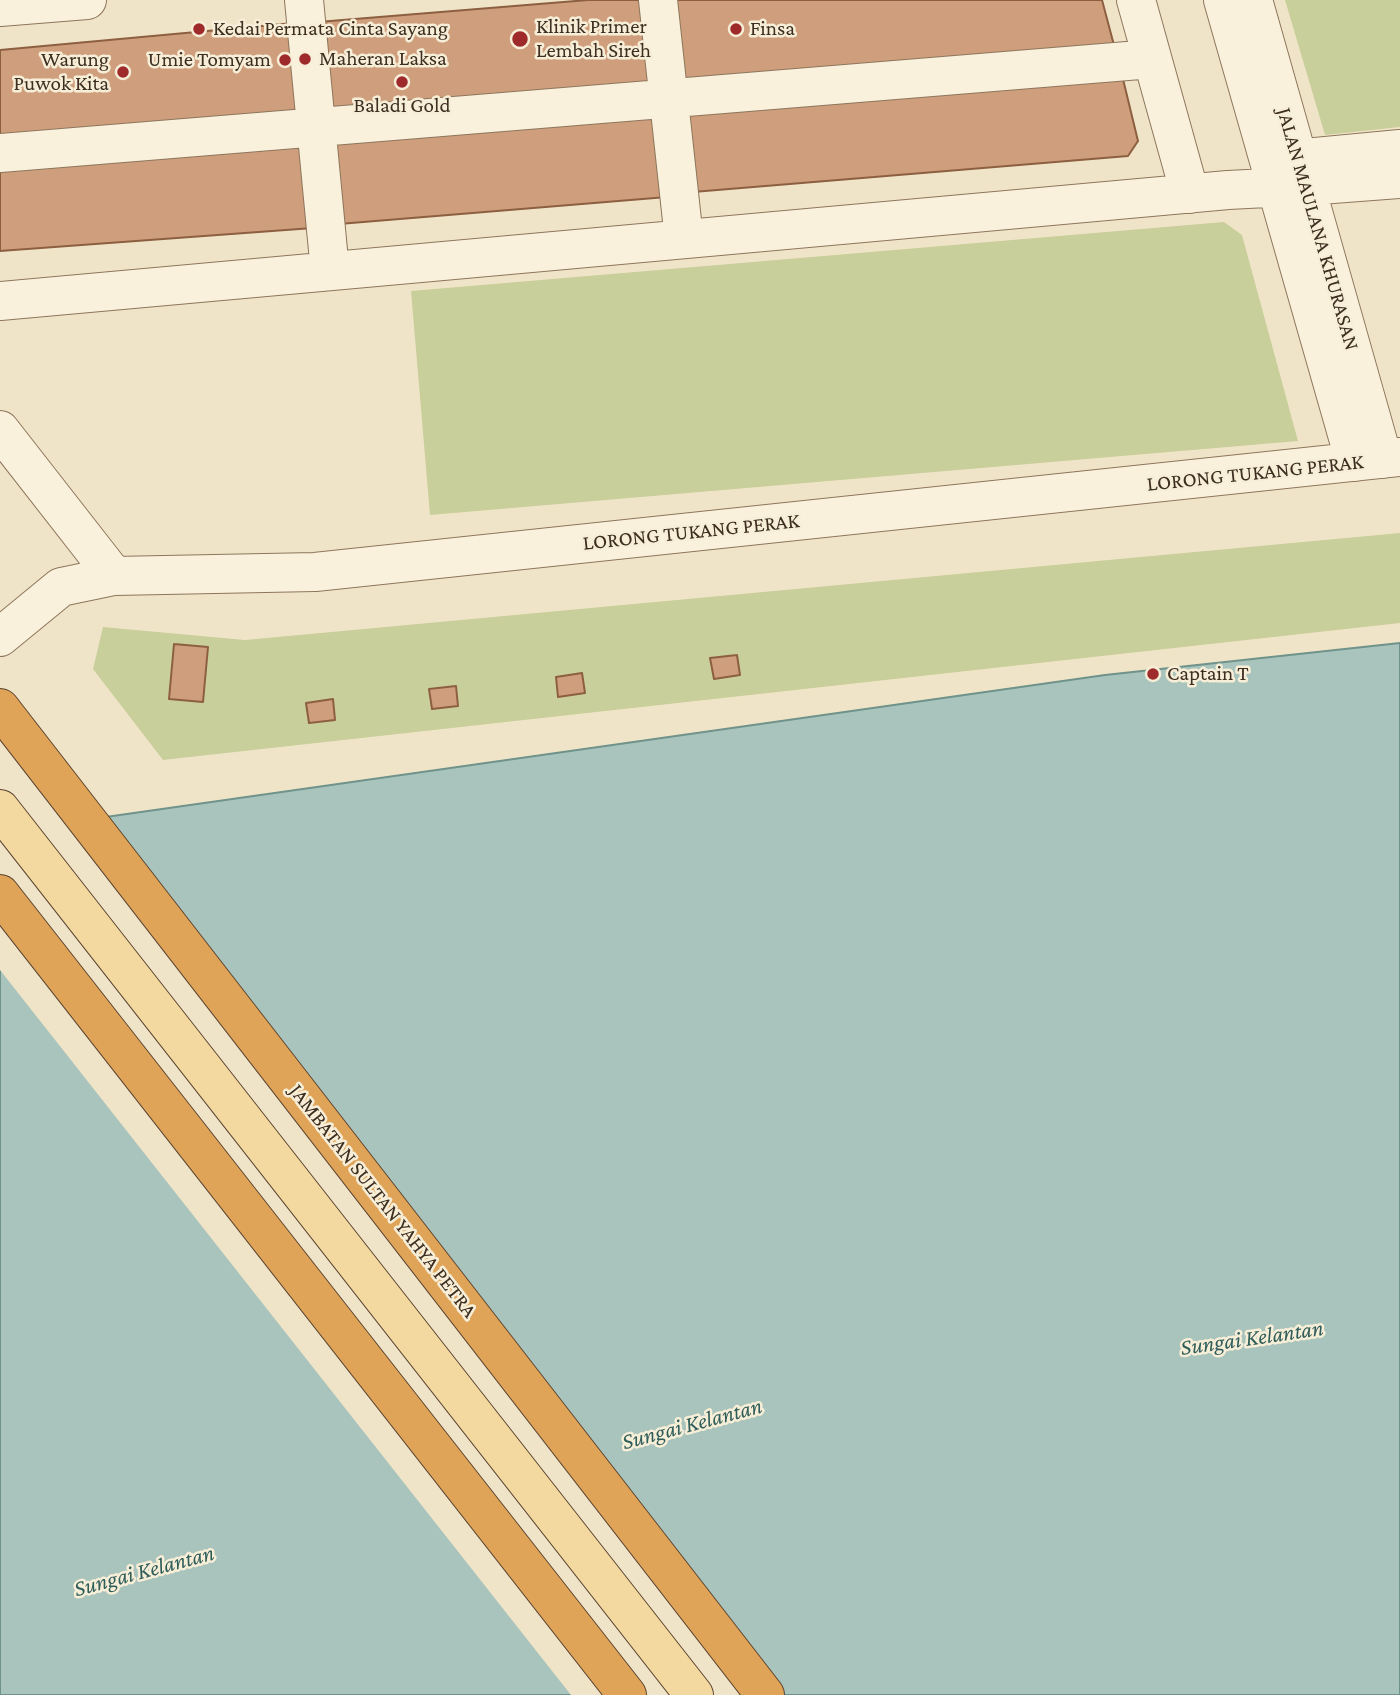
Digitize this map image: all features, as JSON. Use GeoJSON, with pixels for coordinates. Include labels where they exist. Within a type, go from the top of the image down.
{"type":"FeatureCollection","features":[{"type":"Feature","properties":{"kind":"highway","name":"JAMBATAN SULTAN YAHYA PETRA"},"geometry":{"type":"LineString","coordinates":[[0,708],[765,1695]]}},
{"type":"Feature","properties":{"kind":"highway"},"geometry":{"type":"LineString","coordinates":[[0,894],[627,1695]]}},
{"type":"Feature","properties":{"kind":"main road"},"geometry":{"type":"LineString","coordinates":[[0,809],[694,1695]]}},
{"type":"Feature","properties":{"kind":"street"},"geometry":{"type":"LineString","coordinates":[[0,8],[87,0]]}},
{"type":"Feature","properties":{"kind":"street"},"geometry":{"type":"LineString","coordinates":[[304,0],[330,271]]}},
{"type":"Feature","properties":{"kind":"street"},"geometry":{"type":"LineString","coordinates":[[659,0],[684,239]]}},
{"type":"Feature","properties":{"kind":"street"},"geometry":{"type":"LineString","coordinates":[[1136,0],[1190,194]]}},
{"type":"Feature","properties":{"kind":"street"},"geometry":{"type":"LineString","coordinates":[[1223,0],[1287,174]]}},
{"type":"Feature","properties":{"kind":"street","name":"JALAN MAULANA KHURASAN"},"geometry":{"type":"LineString","coordinates":[[1253,0],[1287,174],[1379,459]]}},
{"type":"Feature","properties":{"kind":"street"},"geometry":{"type":"LineString","coordinates":[[0,153],[1152,59]]}},
{"type":"Feature","properties":{"kind":"street"},"geometry":{"type":"LineString","coordinates":[[0,302],[1228,190],[1400,149]]}},
{"type":"Feature","properties":{"kind":"street"},"geometry":{"type":"LineString","coordinates":[[1287,174],[1400,179]]}},
{"type":"Feature","properties":{"kind":"street"},"geometry":{"type":"LineString","coordinates":[[0,430],[114,576]]}},
{"type":"Feature","properties":{"kind":"street","name":"LORONG TUKANG PERAK"},"geometry":{"type":"LineString","coordinates":[[0,637],[61,587],[114,576],[315,572],[1379,459]]}},
{"type":"Feature","properties":{"kind":"green space"},"geometry":{"type":"Polygon","coordinates":[[[1285,0],[1400,0],[1400,127],[1325,135],[1285,0]]]}},
{"type":"Feature","properties":{"kind":"green space"},"geometry":{"type":"Polygon","coordinates":[[[1224,222],[1242,235],[1298,441],[430,515],[411,291],[1224,222]]]}},
{"type":"Feature","properties":{"kind":"green space"},"geometry":{"type":"Polygon","coordinates":[[[1400,533],[1400,623],[163,760],[93,669],[103,627],[245,640],[1400,533]]]}},
{"type":"Feature","properties":{"kind":"water","name":"Sungai Kelantan"},"geometry":{"type":"Polygon","coordinates":[[[1400,643],[1400,1695],[0,1695],[0,832],[1105,675],[1400,643]]]}},
{"type":"Feature","properties":{"kind":"pier"},"geometry":{"type":"Polygon","coordinates":[[[102,814],[780,1695],[571,1695],[0,970],[0,828],[102,814]]]}},
{"type":"Feature","properties":{"kind":"building"},"geometry":{"type":"Polygon","coordinates":[[[588,0],[646,0],[653,85],[326,112],[318,22],[588,0]]]}},
{"type":"Feature","properties":{"kind":"building"},"geometry":{"type":"Polygon","coordinates":[[[673,0],[1102,0],[1115,49],[683,85],[673,0]]]}},
{"type":"Feature","properties":{"kind":"building"},"geometry":{"type":"Polygon","coordinates":[[[294,23],[302,115],[0,141],[0,50],[294,23]]]}},
{"type":"Feature","properties":{"kind":"building"},"geometry":{"type":"Polygon","coordinates":[[[1122,75],[1138,141],[1128,156],[693,192],[686,110],[1122,75]]]}},
{"type":"Feature","properties":{"kind":"building"},"geometry":{"type":"Polygon","coordinates":[[[659,113],[667,197],[339,224],[333,140],[659,113]]]}},
{"type":"Feature","properties":{"kind":"building"},"geometry":{"type":"Polygon","coordinates":[[[306,143],[313,228],[0,251],[0,166],[306,143]]]}},
{"type":"Feature","properties":{"kind":"building"},"geometry":{"type":"Polygon","coordinates":[[[174,644],[208,647],[203,702],[169,699],[174,644]]]}},
{"type":"Feature","properties":{"kind":"building"},"geometry":{"type":"Polygon","coordinates":[[[737,655],[740,675],[714,679],[710,658],[737,655]]]}},
{"type":"Feature","properties":{"kind":"building"},"geometry":{"type":"Polygon","coordinates":[[[582,673],[585,693],[558,697],[556,677],[582,673]]]}},
{"type":"Feature","properties":{"kind":"building"},"geometry":{"type":"Polygon","coordinates":[[[456,686],[458,706],[432,709],[429,689],[456,686]]]}},
{"type":"Feature","properties":{"kind":"building"},"geometry":{"type":"Polygon","coordinates":[[[333,699],[335,720],[309,723],[306,703],[333,699]]]}},
{"type":"Feature","properties":{"kind":"place","name":"Kedai Permata Cinta Sayang"},"geometry":{"type":"Point","coordinates":[199,29]}},
{"type":"Feature","properties":{"kind":"place","name":"Finsa"},"geometry":{"type":"Point","coordinates":[736,29]}},
{"type":"Feature","properties":{"kind":"place","name":"Klinik Primer Lembah Sireh"},"geometry":{"type":"Point","coordinates":[520,39]}},
{"type":"Feature","properties":{"kind":"place","name":"Maheran Laksa"},"geometry":{"type":"Point","coordinates":[305,59]}},
{"type":"Feature","properties":{"kind":"place","name":"Umie Tomyam"},"geometry":{"type":"Point","coordinates":[285,60]}},
{"type":"Feature","properties":{"kind":"place","name":"Warung Puwok Kita"},"geometry":{"type":"Point","coordinates":[123,72]}},
{"type":"Feature","properties":{"kind":"place","name":"Baladi Gold"},"geometry":{"type":"Point","coordinates":[402,82]}},
{"type":"Feature","properties":{"kind":"place","name":"Captain T"},"geometry":{"type":"Point","coordinates":[1153,674]}}]}
